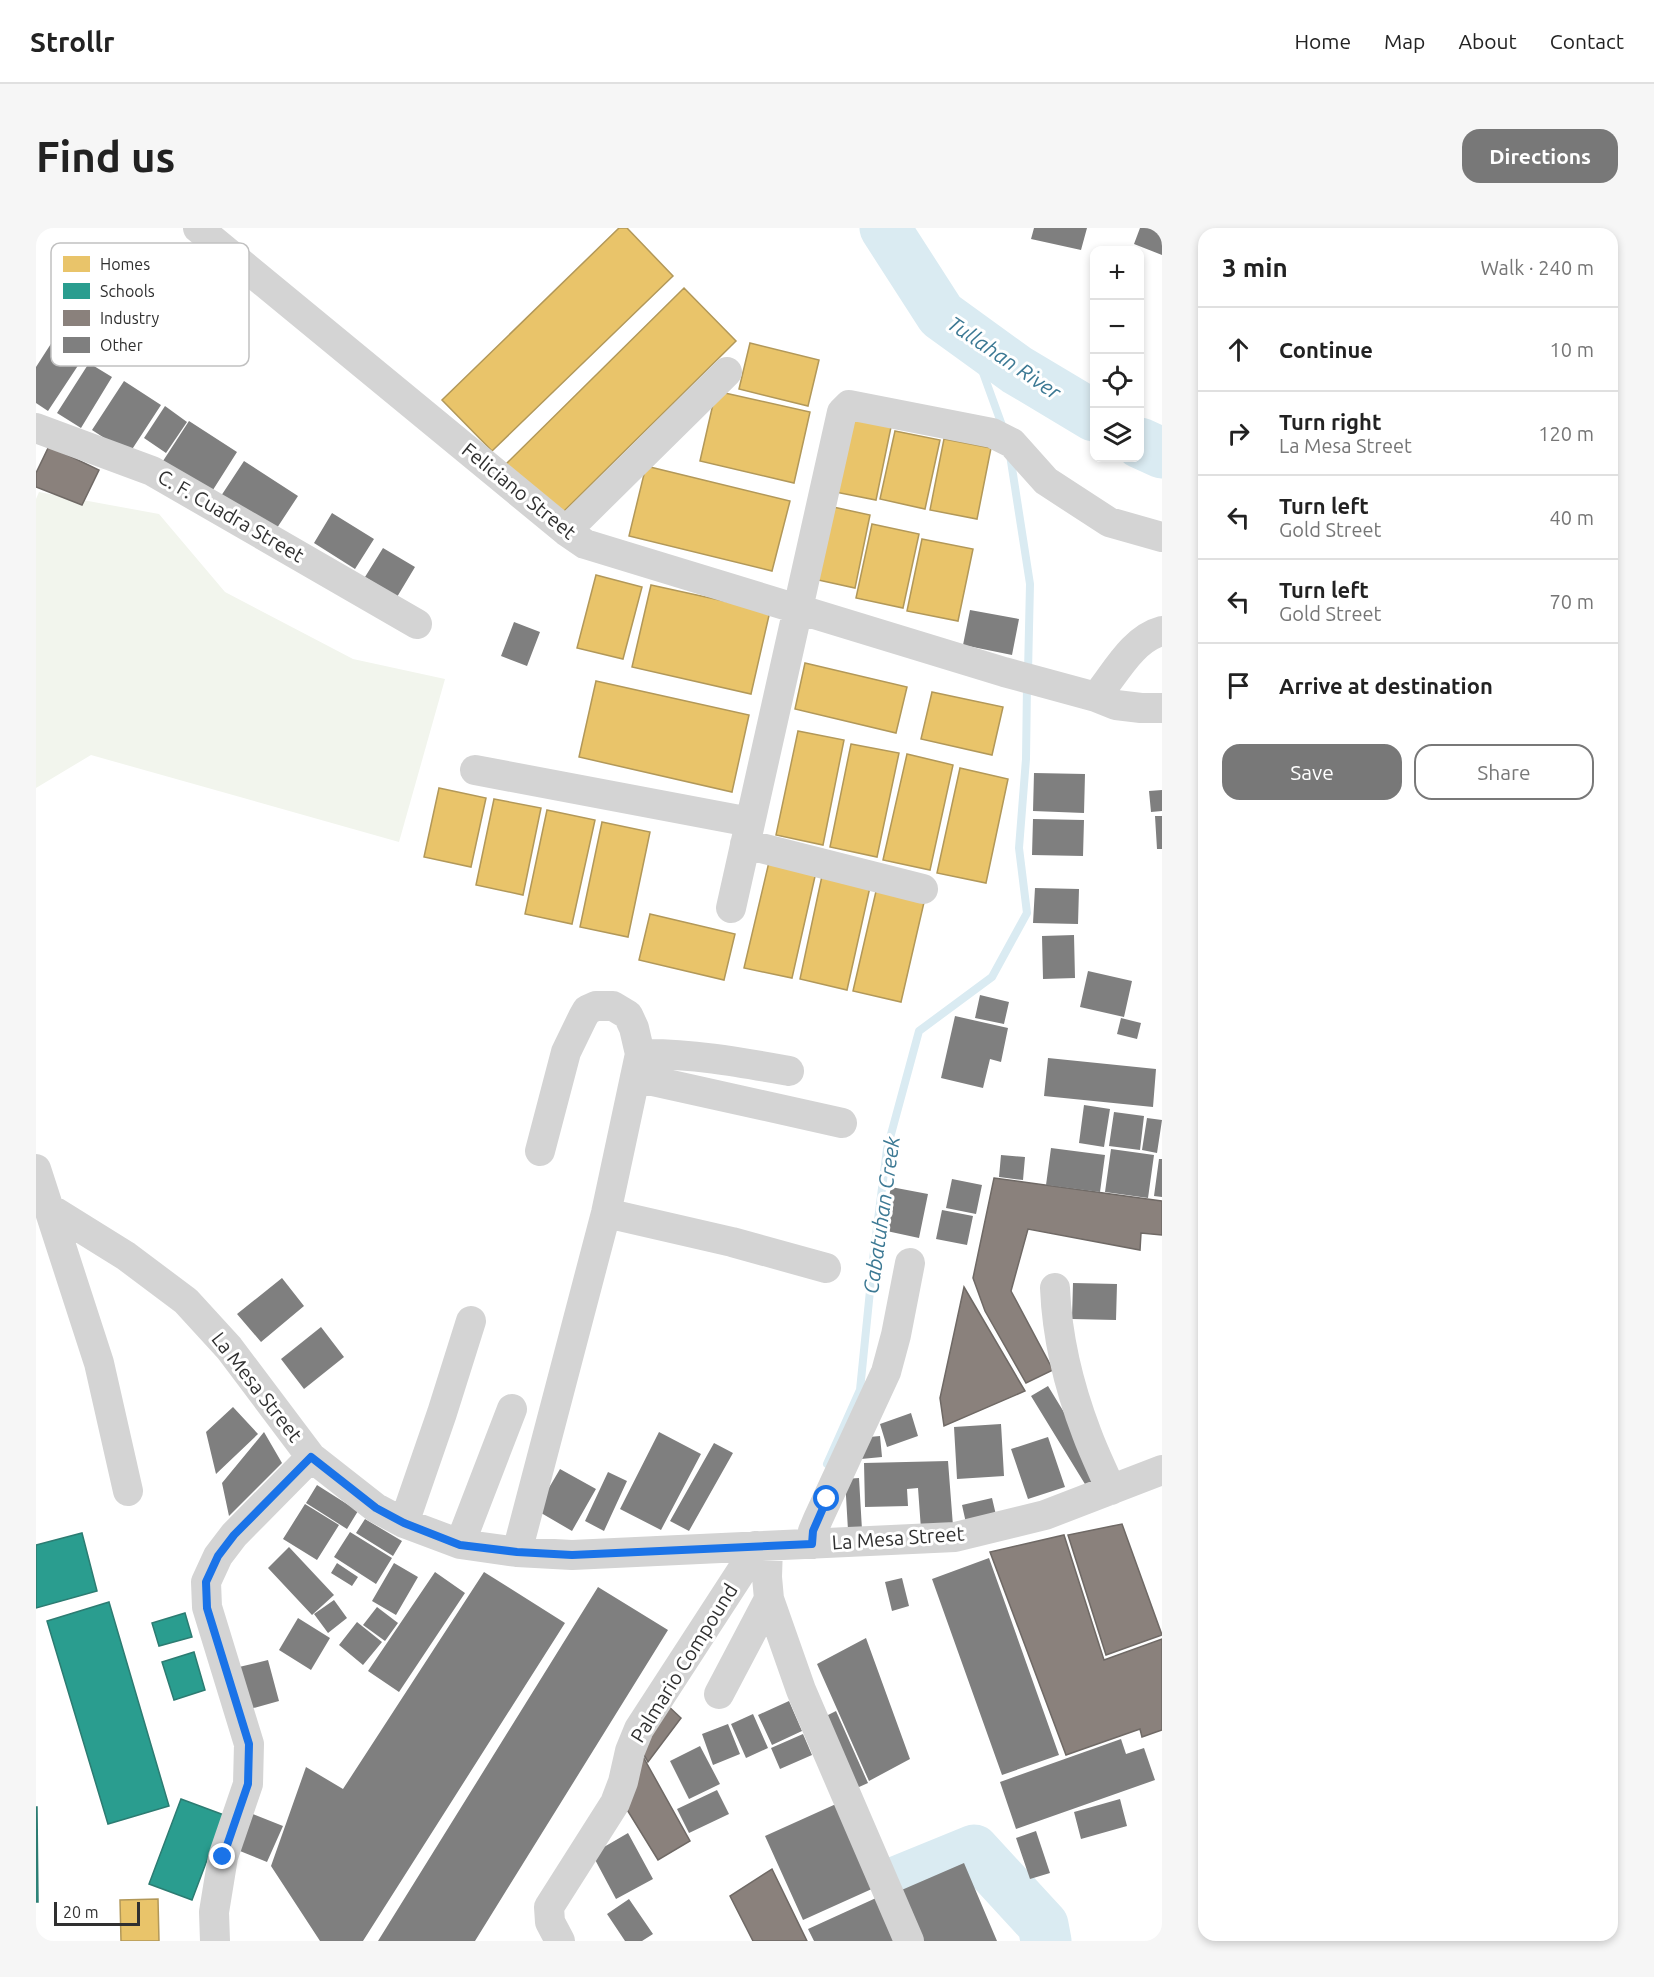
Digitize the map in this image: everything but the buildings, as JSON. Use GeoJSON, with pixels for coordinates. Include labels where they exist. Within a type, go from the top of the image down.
{"type":"FeatureCollection","features":[{"type":"Feature","properties":{"kind":"street","name":"Feliciano Street"},"geometry":{"type":"LineString","coordinates":[[198,228],[216,243]]}},
{"type":"Feature","properties":{"kind":"street","name":"Feliciano Street"},"geometry":{"type":"LineString","coordinates":[[249,270],[566,531],[585,543],[1004,672],[1096,697],[1116,705],[1129,708],[1162,708]]}},
{"type":"Feature","properties":{"kind":"street"},"geometry":{"type":"LineString","coordinates":[[566,531],[727,372]]}},
{"type":"Feature","properties":{"kind":"street"},"geometry":{"type":"LineString","coordinates":[[731,908],[842,412],[849,405],[992,433],[1004,438],[1012,443],[1046,481],[1109,522],[1162,537]]}},
{"type":"Feature","properties":{"kind":"street","name":"C. F. Cuadra Street"},"geometry":{"type":"LineString","coordinates":[[36,428],[152,471],[417,624]]}},
{"type":"Feature","properties":{"kind":"street"},"geometry":{"type":"LineString","coordinates":[[1096,697],[1134,647],[1148,636],[1162,631]]}},
{"type":"Feature","properties":{"kind":"street"},"geometry":{"type":"LineString","coordinates":[[475,770],[747,833],[923,889]]}},
{"type":"Feature","properties":{"kind":"street"},"geometry":{"type":"LineString","coordinates":[[517,1552],[606,1213],[637,1066],[634,1028],[628,1015],[612,1006],[596,1006],[587,1010],[566,1052],[540,1151]]}},
{"type":"Feature","properties":{"kind":"street"},"geometry":{"type":"LineString","coordinates":[[637,1066],[668,1054],[713,1058],[789,1071]]}},
{"type":"Feature","properties":{"kind":"street"},"geometry":{"type":"LineString","coordinates":[[637,1066],[842,1123]]}},
{"type":"Feature","properties":{"kind":"street"},"geometry":{"type":"LineString","coordinates":[[36,1169],[42,1203],[99,1363],[128,1491]]}},
{"type":"Feature","properties":{"kind":"street","name":"La Mesa Street"},"geometry":{"type":"LineString","coordinates":[[42,1203],[126,1256],[186,1301],[229,1348],[311,1457],[376,1508],[404,1523],[460,1545],[517,1552],[572,1555],[955,1537],[1046,1515],[1162,1470]]}},
{"type":"Feature","properties":{"kind":"street"},"geometry":{"type":"LineString","coordinates":[[606,1213],[732,1242],[826,1268]]}},
{"type":"Feature","properties":{"kind":"street"},"geometry":{"type":"LineString","coordinates":[[909,1941],[801,1690],[770,1599],[767,1577],[782,1545],[813,1531],[886,1372],[910,1263]]}},
{"type":"Feature","properties":{"kind":"street"},"geometry":{"type":"LineString","coordinates":[[1055,1288],[1056,1318],[1073,1390],[1087,1435],[1111,1490]]}},
{"type":"Feature","properties":{"kind":"street"},"geometry":{"type":"LineString","coordinates":[[404,1523],[471,1321]]}},
{"type":"Feature","properties":{"kind":"street"},"geometry":{"type":"LineString","coordinates":[[460,1545],[512,1409]]}},
{"type":"Feature","properties":{"kind":"street"},"geometry":{"type":"LineString","coordinates":[[215,1941],[214,1912],[223,1857],[248,1784],[249,1744],[207,1608],[206,1582],[218,1556],[234,1535],[311,1457]]}},
{"type":"Feature","properties":{"kind":"street","name":"Palmario Compound"},"geometry":{"type":"LineString","coordinates":[[560,1941],[550,1922],[549,1907],[615,1803],[623,1782],[630,1751],[639,1730],[748,1561],[782,1545]]}},
{"type":"Feature","properties":{"kind":"street"},"geometry":{"type":"LineString","coordinates":[[719,1694],[770,1599]]}},
{"type":"Feature","properties":{"kind":"shaded area"},"geometry":{"type":"Polygon","coordinates":[[[39,492],[159,514],[225,592],[353,659],[445,679],[399,842],[91,755],[36,788],[36,499],[39,492]]]}},
{"type":"Feature","properties":{"kind":"waterway","name":"Tullahan River"},"geometry":{"type":"LineString","coordinates":[[885,228],[941,315],[1017,370],[1090,414]]}},
{"type":"Feature","properties":{"kind":"waterway"},"geometry":{"type":"LineString","coordinates":[[970,337],[1003,428]]}},
{"type":"Feature","properties":{"kind":"waterway","name":"Tullahan River"},"geometry":{"type":"LineString","coordinates":[[1144,445],[1162,453]]}},
{"type":"Feature","properties":{"kind":"waterway"},"geometry":{"type":"LineString","coordinates":[[1010,455],[1030,584],[1028,672]]}},
{"type":"Feature","properties":{"kind":"waterway","name":"Cabatuhan Creek"},"geometry":{"type":"LineString","coordinates":[[827,1464],[860,1390],[887,1149],[919,1031],[992,977],[1027,913],[1019,848],[1026,759],[1027,685]]}},
{"type":"Feature","properties":{"kind":"waterway","name":"Cabatuhan Creek"},"geometry":{"type":"LineString","coordinates":[[898,1881],[974,1850],[1043,1925],[1046,1941]]}},
{"type":"Feature","properties":{"kind":"route"},"geometry":{"type":"LineString","coordinates":[[223,1857],[248,1784],[249,1744],[207,1608],[206,1582],[218,1556],[234,1535],[311,1457],[376,1508],[404,1523],[460,1545],[517,1552],[572,1555],[812,1544],[813,1531],[827,1499]]}}]}
